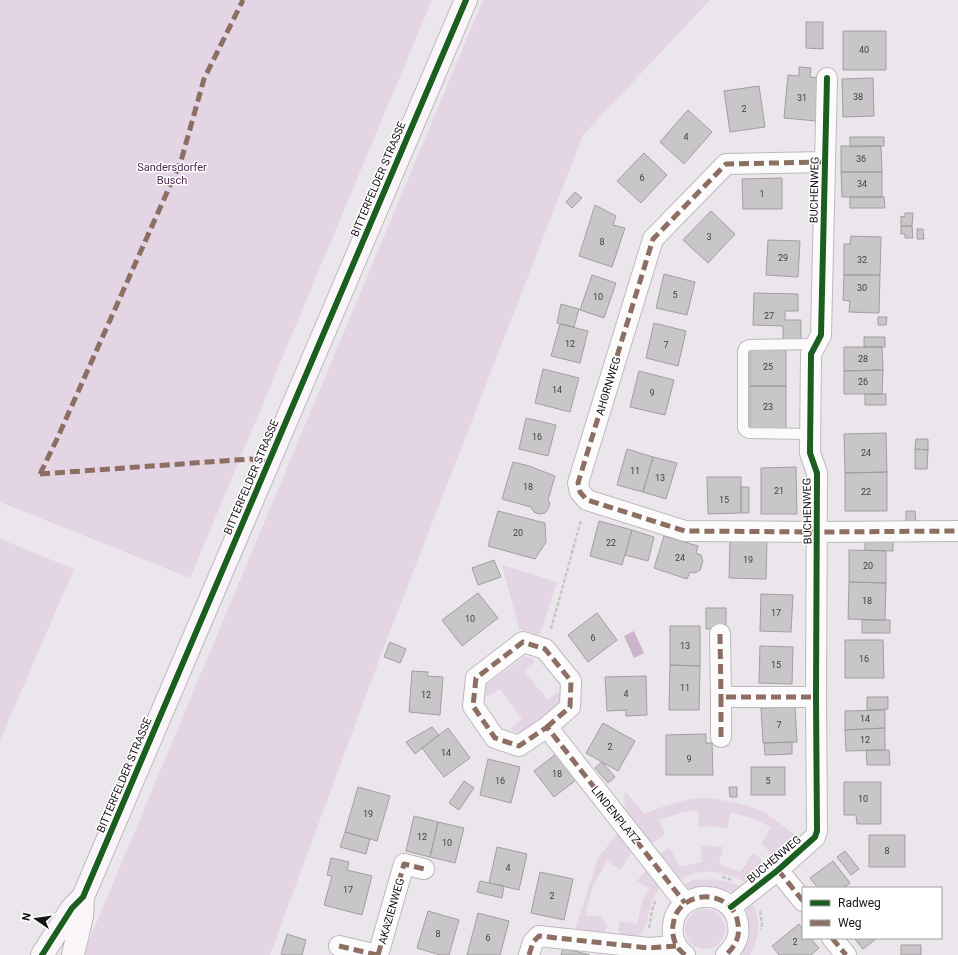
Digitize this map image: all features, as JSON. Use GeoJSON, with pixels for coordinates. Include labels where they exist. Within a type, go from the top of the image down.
{"type":"FeatureCollection","features":[{"type":"Feature","properties":{"kind":"street","name":"BITTERFELDER STRASSE"},"geometry":{"type":"LineString","coordinates":[[73,955],[82,916],[83,897],[466,0]]}},
{"type":"Feature","properties":{"kind":"street","name":"BUCHENWEG"},"geometry":{"type":"LineString","coordinates":[[731,907],[778,870],[814,838],[817,831],[817,473],[810,453],[811,354],[821,335],[827,78]]}},
{"type":"Feature","properties":{"kind":"street","name":"AHORNWEG"},"geometry":{"type":"LineString","coordinates":[[587,500],[580,492],[578,483],[653,239],[726,164],[824,162]]}},
{"type":"Feature","properties":{"kind":"street"},"geometry":{"type":"LineString","coordinates":[[587,500],[685,531],[958,531]]}},
{"type":"Feature","properties":{"kind":"street"},"geometry":{"type":"LineString","coordinates":[[720,634],[720,737]]}},
{"type":"Feature","properties":{"kind":"street"},"geometry":{"type":"LineString","coordinates":[[523,642],[545,649],[571,681],[570,707],[547,727],[519,746],[496,738],[473,706],[476,678],[523,642]]}},
{"type":"Feature","properties":{"kind":"street"},"geometry":{"type":"LineString","coordinates":[[721,697],[816,697]]}},
{"type":"Feature","properties":{"kind":"street","name":"LINDENPLATZ"},"geometry":{"type":"LineString","coordinates":[[547,727],[685,903]]}},
{"type":"Feature","properties":{"kind":"street","name":"AKAZIENWEG"},"geometry":{"type":"LineString","coordinates":[[339,946],[378,955],[404,864],[424,869]]}},
{"type":"Feature","properties":{"kind":"street"},"geometry":{"type":"LineString","coordinates":[[778,870],[802,901]]}},
{"type":"Feature","properties":{"kind":"street"},"geometry":{"type":"LineString","coordinates":[[529,955],[533,942],[539,936],[681,950],[672,931],[675,916],[685,903],[703,896],[720,899],[731,907],[735,913],[739,929],[735,945],[726,955]]}},
{"type":"Feature","properties":{"kind":"street","name":"BITTERFELDER STRASSE"},"geometry":{"type":"LineString","coordinates":[[42,955],[72,908],[83,897]]}},
{"type":"Feature","properties":{"kind":"street"},"geometry":{"type":"LineString","coordinates":[[833,939],[846,955]]}},
{"type":"Feature","properties":{"kind":"lane"},"geometry":{"type":"LineString","coordinates":[[810,434],[745,432],[743,428],[744,351],[745,347],[749,345],[816,344]]}},
{"type":"Feature","properties":{"kind":"path"},"geometry":{"type":"LineString","coordinates":[[545,649],[587,500]]}},
{"type":"Feature","properties":{"kind":"green space","name":"Sandersdorfer Busch"},"geometry":{"type":"Polygon","coordinates":[[[0,0],[432,0],[190,578],[0,502],[0,0]]]}},
{"type":"Feature","properties":{"kind":"green space"},"geometry":{"type":"Polygon","coordinates":[[[483,0],[710,0],[583,135],[382,652],[270,955],[83,955],[483,0]]]}},
{"type":"Feature","properties":{"kind":"green space"},"geometry":{"type":"Polygon","coordinates":[[[0,539],[74,569],[0,740],[0,539]]]}},
{"type":"Feature","properties":{"kind":"green space"},"geometry":{"type":"Polygon","coordinates":[[[502,565],[557,582],[540,635],[519,629],[502,565]]]}},
{"type":"Feature","properties":{"kind":"green space"},"geometry":{"type":"Polygon","coordinates":[[[525,656],[533,659],[535,662],[524,671],[548,700],[558,692],[561,695],[561,703],[523,732],[518,733],[510,728],[522,719],[500,689],[488,697],[486,694],[486,685],[525,656]]]}},
{"type":"Feature","properties":{"kind":"green space"},"geometry":{"type":"Polygon","coordinates":[[[625,791],[644,814],[671,804],[700,798],[722,800],[741,804],[762,811],[799,838],[775,858],[761,843],[771,827],[751,818],[731,812],[727,828],[712,826],[699,827],[698,810],[681,813],[659,820],[665,834],[651,844],[626,811],[624,802],[625,791]]]}},
{"type":"Feature","properties":{"kind":"green space"},"geometry":{"type":"Polygon","coordinates":[[[620,830],[634,849],[620,870],[607,861],[593,886],[585,915],[601,917],[607,926],[606,930],[599,934],[575,930],[598,858],[620,830]]]}},
{"type":"Feature","properties":{"kind":"green space"},"geometry":{"type":"Polygon","coordinates":[[[700,845],[723,847],[719,864],[740,872],[753,854],[760,858],[765,864],[744,882],[728,875],[712,872],[696,873],[679,879],[660,854],[670,848],[679,867],[702,862],[700,845]]]}},
{"type":"Feature","properties":{"kind":"green space"},"geometry":{"type":"Polygon","coordinates":[[[647,869],[662,885],[652,901],[647,923],[641,935],[637,938],[624,937],[618,930],[620,921],[637,924],[643,899],[650,889],[637,881],[647,869]]]}},
{"type":"Feature","properties":{"kind":"green space"},"geometry":{"type":"Polygon","coordinates":[[[693,880],[728,882],[739,886],[739,890],[732,892],[711,887],[690,889],[681,886],[693,880]]]}},
{"type":"Feature","properties":{"kind":"green space"},"geometry":{"type":"Polygon","coordinates":[[[751,905],[754,907],[758,919],[757,937],[750,955],[741,955],[746,944],[749,927],[746,909],[751,905]]]}},
{"type":"Feature","properties":{"kind":"green space"},"geometry":{"type":"Polygon","coordinates":[[[705,909],[713,911],[719,915],[723,921],[725,929],[723,937],[719,943],[713,947],[705,949],[697,947],[691,943],[687,937],[685,929],[687,921],[691,915],[697,911],[705,909]]]}},
{"type":"Feature","properties":{"kind":"shaded area"},"geometry":{"type":"Polygon","coordinates":[[[634,631],[644,653],[634,658],[624,636],[634,631]]]}},
{"type":"Feature","properties":{"kind":"building"},"geometry":{"type":"Polygon","coordinates":[[[806,22],[823,22],[823,49],[806,48],[806,22]]]}},
{"type":"Feature","properties":{"kind":"building"},"geometry":{"type":"Polygon","coordinates":[[[843,31],[886,31],[886,70],[843,70],[843,31]]]}},
{"type":"Feature","properties":{"kind":"building"},"geometry":{"type":"Polygon","coordinates":[[[799,67],[811,68],[810,77],[820,78],[817,121],[784,118],[788,75],[799,76],[799,67]]]}},
{"type":"Feature","properties":{"kind":"building"},"geometry":{"type":"Polygon","coordinates":[[[873,78],[874,116],[843,117],[842,79],[873,78]]]}},
{"type":"Feature","properties":{"kind":"building"},"geometry":{"type":"Polygon","coordinates":[[[759,86],[765,127],[730,132],[724,91],[759,86]]]}},
{"type":"Feature","properties":{"kind":"building"},"geometry":{"type":"Polygon","coordinates":[[[688,110],[712,132],[684,164],[660,142],[688,110]]]}},
{"type":"Feature","properties":{"kind":"building"},"geometry":{"type":"Polygon","coordinates":[[[850,137],[884,137],[884,146],[850,147],[850,137]]]}},
{"type":"Feature","properties":{"kind":"building"},"geometry":{"type":"Polygon","coordinates":[[[841,146],[881,146],[882,172],[841,172],[841,146]]]}},
{"type":"Feature","properties":{"kind":"building"},"geometry":{"type":"Polygon","coordinates":[[[644,153],[667,175],[641,203],[617,181],[644,153]]]}},
{"type":"Feature","properties":{"kind":"building"},"geometry":{"type":"Polygon","coordinates":[[[841,172],[882,172],[882,197],[842,197],[841,172]]]}},
{"type":"Feature","properties":{"kind":"building"},"geometry":{"type":"Polygon","coordinates":[[[782,178],[782,209],[743,209],[742,179],[782,178]]]}},
{"type":"Feature","properties":{"kind":"building"},"geometry":{"type":"Polygon","coordinates":[[[575,192],[582,198],[572,208],[566,202],[575,192]]]}},
{"type":"Feature","properties":{"kind":"building"},"geometry":{"type":"Polygon","coordinates":[[[850,197],[884,197],[885,208],[850,208],[850,197]]]}},
{"type":"Feature","properties":{"kind":"building"},"geometry":{"type":"Polygon","coordinates":[[[595,205],[616,216],[613,225],[625,228],[612,267],[579,256],[595,205]]]}},
{"type":"Feature","properties":{"kind":"building"},"geometry":{"type":"Polygon","coordinates":[[[711,211],[735,234],[708,263],[683,240],[711,211]]]}},
{"type":"Feature","properties":{"kind":"building"},"geometry":{"type":"Polygon","coordinates":[[[905,213],[913,213],[912,226],[901,226],[901,216],[905,217],[905,213]]]}},
{"type":"Feature","properties":{"kind":"building"},"geometry":{"type":"Polygon","coordinates":[[[901,226],[912,226],[913,238],[905,238],[905,234],[901,234],[901,226]]]}},
{"type":"Feature","properties":{"kind":"building"},"geometry":{"type":"Polygon","coordinates":[[[917,229],[923,229],[924,239],[917,239],[917,229]]]}},
{"type":"Feature","properties":{"kind":"building"},"geometry":{"type":"Polygon","coordinates":[[[851,236],[881,237],[880,275],[844,275],[844,244],[850,244],[851,236]]]}},
{"type":"Feature","properties":{"kind":"building"},"geometry":{"type":"Polygon","coordinates":[[[768,240],[800,241],[798,277],[766,275],[768,240]]]}},
{"type":"Feature","properties":{"kind":"building"},"geometry":{"type":"Polygon","coordinates":[[[664,274],[695,282],[687,315],[656,308],[664,274]]]}},
{"type":"Feature","properties":{"kind":"building"},"geometry":{"type":"Polygon","coordinates":[[[592,275],[616,283],[604,318],[580,310],[592,275]]]}},
{"type":"Feature","properties":{"kind":"building"},"geometry":{"type":"Polygon","coordinates":[[[844,275],[880,275],[879,313],[849,312],[850,301],[843,300],[844,275]]]}},
{"type":"Feature","properties":{"kind":"building"},"geometry":{"type":"Polygon","coordinates":[[[754,293],[798,294],[798,311],[785,311],[785,320],[801,320],[801,340],[783,340],[783,326],[753,325],[754,293]]]}},
{"type":"Feature","properties":{"kind":"building"},"geometry":{"type":"Polygon","coordinates":[[[561,304],[579,309],[574,327],[557,323],[561,304]]]}},
{"type":"Feature","properties":{"kind":"building"},"geometry":{"type":"Polygon","coordinates":[[[878,317],[887,317],[886,325],[878,325],[878,317]]]}},
{"type":"Feature","properties":{"kind":"building"},"geometry":{"type":"Polygon","coordinates":[[[654,323],[686,331],[678,366],[646,358],[654,323]]]}},
{"type":"Feature","properties":{"kind":"building"},"geometry":{"type":"Polygon","coordinates":[[[560,324],[588,331],[580,363],[551,356],[560,324]]]}},
{"type":"Feature","properties":{"kind":"building"},"geometry":{"type":"Polygon","coordinates":[[[864,337],[885,337],[885,347],[864,347],[864,337]]]}},
{"type":"Feature","properties":{"kind":"building"},"geometry":{"type":"Polygon","coordinates":[[[844,347],[882,347],[883,370],[844,371],[844,347]]]}},
{"type":"Feature","properties":{"kind":"building"},"geometry":{"type":"Polygon","coordinates":[[[750,348],[786,348],[786,386],[750,386],[750,348]]]}},
{"type":"Feature","properties":{"kind":"building"},"geometry":{"type":"Polygon","coordinates":[[[543,369],[579,378],[570,412],[535,403],[543,369]]]}},
{"type":"Feature","properties":{"kind":"building"},"geometry":{"type":"Polygon","coordinates":[[[883,370],[882,394],[844,394],[844,371],[883,370]]]}},
{"type":"Feature","properties":{"kind":"building"},"geometry":{"type":"Polygon","coordinates":[[[639,371],[674,380],[665,415],[630,407],[639,371]]]}},
{"type":"Feature","properties":{"kind":"building"},"geometry":{"type":"Polygon","coordinates":[[[750,386],[786,386],[786,429],[750,429],[750,386]]]}},
{"type":"Feature","properties":{"kind":"building"},"geometry":{"type":"Polygon","coordinates":[[[865,394],[886,394],[886,405],[865,405],[865,394]]]}},
{"type":"Feature","properties":{"kind":"building"},"geometry":{"type":"Polygon","coordinates":[[[526,418],[556,425],[548,456],[519,449],[526,418]]]}},
{"type":"Feature","properties":{"kind":"building"},"geometry":{"type":"Polygon","coordinates":[[[886,433],[887,472],[845,473],[844,434],[886,433]]]}},
{"type":"Feature","properties":{"kind":"building"},"geometry":{"type":"Polygon","coordinates":[[[916,439],[928,439],[928,450],[915,449],[916,439]]]}},
{"type":"Feature","properties":{"kind":"building"},"geometry":{"type":"Polygon","coordinates":[[[627,449],[653,457],[643,492],[617,485],[627,449]]]}},
{"type":"Feature","properties":{"kind":"building"},"geometry":{"type":"Polygon","coordinates":[[[915,449],[928,450],[927,469],[915,469],[915,449]]]}},
{"type":"Feature","properties":{"kind":"building"},"geometry":{"type":"Polygon","coordinates":[[[653,457],[677,463],[666,499],[643,492],[653,457]]]}},
{"type":"Feature","properties":{"kind":"building"},"geometry":{"type":"Polygon","coordinates":[[[513,462],[529,466],[555,476],[548,500],[550,503],[545,513],[539,514],[534,512],[531,507],[502,499],[513,462]]]}},
{"type":"Feature","properties":{"kind":"building"},"geometry":{"type":"Polygon","coordinates":[[[796,467],[797,514],[761,514],[761,468],[796,467]]]}},
{"type":"Feature","properties":{"kind":"building"},"geometry":{"type":"Polygon","coordinates":[[[887,472],[887,511],[845,511],[845,473],[887,472]]]}},
{"type":"Feature","properties":{"kind":"building"},"geometry":{"type":"Polygon","coordinates":[[[707,477],[741,477],[741,513],[708,514],[707,477]]]}},
{"type":"Feature","properties":{"kind":"building"},"geometry":{"type":"Polygon","coordinates":[[[741,487],[749,487],[749,513],[741,513],[741,487]]]}},
{"type":"Feature","properties":{"kind":"building"},"geometry":{"type":"Polygon","coordinates":[[[498,511],[545,523],[546,542],[535,559],[488,546],[498,511]]]}},
{"type":"Feature","properties":{"kind":"building"},"geometry":{"type":"Polygon","coordinates":[[[906,511],[915,511],[916,524],[906,524],[906,511]]]}},
{"type":"Feature","properties":{"kind":"building"},"geometry":{"type":"Polygon","coordinates":[[[599,521],[632,530],[622,565],[590,556],[599,521]]]}},
{"type":"Feature","properties":{"kind":"building"},"geometry":{"type":"Polygon","coordinates":[[[632,530],[654,537],[648,561],[625,555],[632,530]]]}},
{"type":"Feature","properties":{"kind":"building"},"geometry":{"type":"Polygon","coordinates":[[[664,536],[698,546],[696,553],[701,555],[703,561],[700,570],[695,573],[690,572],[687,579],[654,568],[664,536]]]}},
{"type":"Feature","properties":{"kind":"building"},"geometry":{"type":"Polygon","coordinates":[[[865,538],[893,538],[893,551],[865,550],[865,538]]]}},
{"type":"Feature","properties":{"kind":"building"},"geometry":{"type":"Polygon","coordinates":[[[730,541],[767,541],[766,579],[729,578],[730,541]]]}},
{"type":"Feature","properties":{"kind":"building"},"geometry":{"type":"Polygon","coordinates":[[[849,550],[886,551],[886,583],[849,582],[849,550]]]}},
{"type":"Feature","properties":{"kind":"building"},"geometry":{"type":"Polygon","coordinates":[[[494,560],[501,577],[478,585],[472,568],[494,560]]]}},
{"type":"Feature","properties":{"kind":"building"},"geometry":{"type":"Polygon","coordinates":[[[849,582],[886,583],[885,620],[848,619],[849,582]]]}},
{"type":"Feature","properties":{"kind":"building"},"geometry":{"type":"Polygon","coordinates":[[[478,593],[498,618],[462,646],[442,620],[478,593]]]}},
{"type":"Feature","properties":{"kind":"building"},"geometry":{"type":"Polygon","coordinates":[[[761,594],[793,595],[791,632],[760,631],[761,594]]]}},
{"type":"Feature","properties":{"kind":"building"},"geometry":{"type":"Polygon","coordinates":[[[706,608],[726,608],[726,629],[706,629],[706,608]]]}},
{"type":"Feature","properties":{"kind":"building"},"geometry":{"type":"Polygon","coordinates":[[[597,613],[617,640],[588,662],[568,635],[597,613]]]}},
{"type":"Feature","properties":{"kind":"building"},"geometry":{"type":"Polygon","coordinates":[[[862,620],[890,620],[890,633],[862,633],[862,620]]]}},
{"type":"Feature","properties":{"kind":"building"},"geometry":{"type":"Polygon","coordinates":[[[670,626],[700,626],[700,666],[670,665],[670,626]]]}},
{"type":"Feature","properties":{"kind":"building"},"geometry":{"type":"Polygon","coordinates":[[[845,640],[883,640],[884,678],[845,678],[845,640]]]}},
{"type":"Feature","properties":{"kind":"building"},"geometry":{"type":"Polygon","coordinates":[[[390,642],[406,649],[400,663],[384,657],[390,642]]]}},
{"type":"Feature","properties":{"kind":"building"},"geometry":{"type":"Polygon","coordinates":[[[760,646],[793,647],[792,684],[759,683],[760,646]]]}},
{"type":"Feature","properties":{"kind":"building"},"geometry":{"type":"Polygon","coordinates":[[[670,665],[700,666],[699,710],[669,710],[670,665]]]}},
{"type":"Feature","properties":{"kind":"building"},"geometry":{"type":"Polygon","coordinates":[[[412,671],[428,672],[427,676],[443,677],[440,715],[409,712],[412,671]]]}},
{"type":"Feature","properties":{"kind":"building"},"geometry":{"type":"Polygon","coordinates":[[[646,676],[647,715],[626,716],[626,710],[607,711],[605,677],[646,676]]]}},
{"type":"Feature","properties":{"kind":"building"},"geometry":{"type":"Polygon","coordinates":[[[867,697],[888,697],[888,709],[867,710],[867,697]]]}},
{"type":"Feature","properties":{"kind":"building"},"geometry":{"type":"Polygon","coordinates":[[[795,707],[797,742],[763,743],[761,708],[795,707]]]}},
{"type":"Feature","properties":{"kind":"building"},"geometry":{"type":"Polygon","coordinates":[[[885,710],[885,728],[845,730],[845,711],[885,710]]]}},
{"type":"Feature","properties":{"kind":"building"},"geometry":{"type":"Polygon","coordinates":[[[603,723],[635,741],[618,771],[586,753],[603,723]]]}},
{"type":"Feature","properties":{"kind":"building"},"geometry":{"type":"Polygon","coordinates":[[[432,727],[439,735],[415,754],[406,742],[432,727]]]}},
{"type":"Feature","properties":{"kind":"building"},"geometry":{"type":"Polygon","coordinates":[[[448,728],[470,758],[444,777],[422,748],[448,728]]]}},
{"type":"Feature","properties":{"kind":"building"},"geometry":{"type":"Polygon","coordinates":[[[885,728],[885,750],[846,751],[845,730],[885,728]]]}},
{"type":"Feature","properties":{"kind":"building"},"geometry":{"type":"Polygon","coordinates":[[[706,734],[706,743],[712,743],[713,775],[666,775],[666,735],[706,734]]]}},
{"type":"Feature","properties":{"kind":"building"},"geometry":{"type":"Polygon","coordinates":[[[792,742],[792,754],[765,755],[764,743],[792,742]]]}},
{"type":"Feature","properties":{"kind":"building"},"geometry":{"type":"Polygon","coordinates":[[[866,750],[889,750],[890,765],[867,765],[866,750]]]}},
{"type":"Feature","properties":{"kind":"building"},"geometry":{"type":"Polygon","coordinates":[[[560,751],[580,777],[554,797],[534,771],[560,751]]]}},
{"type":"Feature","properties":{"kind":"building"},"geometry":{"type":"Polygon","coordinates":[[[488,759],[520,767],[511,803],[480,795],[488,759]]]}},
{"type":"Feature","properties":{"kind":"building"},"geometry":{"type":"Polygon","coordinates":[[[602,762],[615,777],[608,783],[595,768],[602,762]]]}},
{"type":"Feature","properties":{"kind":"building"},"geometry":{"type":"Polygon","coordinates":[[[751,767],[785,767],[785,795],[751,795],[751,767]]]}},
{"type":"Feature","properties":{"kind":"building"},"geometry":{"type":"Polygon","coordinates":[[[464,781],[474,788],[459,810],[449,803],[464,781]]]}},
{"type":"Feature","properties":{"kind":"building"},"geometry":{"type":"Polygon","coordinates":[[[844,782],[881,782],[881,824],[857,824],[856,815],[844,815],[844,782]]]}},
{"type":"Feature","properties":{"kind":"building"},"geometry":{"type":"Polygon","coordinates":[[[358,787],[390,796],[377,841],[345,832],[358,787]]]}},
{"type":"Feature","properties":{"kind":"building"},"geometry":{"type":"Polygon","coordinates":[[[729,787],[737,787],[737,797],[730,797],[729,787]]]}},
{"type":"Feature","properties":{"kind":"building"},"geometry":{"type":"Polygon","coordinates":[[[414,816],[438,822],[430,857],[406,851],[414,816]]]}},
{"type":"Feature","properties":{"kind":"building"},"geometry":{"type":"Polygon","coordinates":[[[438,822],[464,828],[455,863],[430,857],[438,822]]]}},
{"type":"Feature","properties":{"kind":"building"},"geometry":{"type":"Polygon","coordinates":[[[345,832],[370,839],[366,854],[340,847],[345,832]]]}},
{"type":"Feature","properties":{"kind":"building"},"geometry":{"type":"Polygon","coordinates":[[[869,835],[905,835],[905,867],[869,867],[869,835]]]}},
{"type":"Feature","properties":{"kind":"building"},"geometry":{"type":"Polygon","coordinates":[[[497,847],[527,854],[519,890],[489,883],[497,847]]]}},
{"type":"Feature","properties":{"kind":"building"},"geometry":{"type":"Polygon","coordinates":[[[845,851],[859,869],[851,875],[837,857],[845,851]]]}},
{"type":"Feature","properties":{"kind":"building"},"geometry":{"type":"Polygon","coordinates":[[[331,858],[349,862],[347,870],[372,876],[362,915],[324,905],[332,876],[327,875],[331,858]]]}},
{"type":"Feature","properties":{"kind":"building"},"geometry":{"type":"Polygon","coordinates":[[[833,861],[850,883],[844,887],[817,887],[810,878],[833,861]]]}},
{"type":"Feature","properties":{"kind":"building"},"geometry":{"type":"Polygon","coordinates":[[[540,872],[573,879],[564,920],[531,913],[540,872]]]}},
{"type":"Feature","properties":{"kind":"building"},"geometry":{"type":"Polygon","coordinates":[[[480,881],[504,886],[502,898],[477,892],[480,881]]]}},
{"type":"Feature","properties":{"kind":"building"},"geometry":{"type":"Polygon","coordinates":[[[428,911],[459,920],[449,955],[440,955],[417,948],[428,911]]]}},
{"type":"Feature","properties":{"kind":"building"},"geometry":{"type":"Polygon","coordinates":[[[478,913],[509,921],[500,955],[467,955],[478,913]]]}},
{"type":"Feature","properties":{"kind":"building"},"geometry":{"type":"Polygon","coordinates":[[[799,924],[802,928],[802,939],[811,939],[819,948],[811,955],[779,955],[772,946],[799,924]]]}},
{"type":"Feature","properties":{"kind":"building"},"geometry":{"type":"Polygon","coordinates":[[[287,934],[306,940],[302,955],[281,954],[287,934]]]}},
{"type":"Feature","properties":{"kind":"building"},"geometry":{"type":"Polygon","coordinates":[[[855,939],[876,939],[863,949],[855,939]]]}},
{"type":"Feature","properties":{"kind":"building"},"geometry":{"type":"Polygon","coordinates":[[[901,945],[921,945],[921,955],[901,955],[901,945]]]}},
{"type":"Feature","properties":{"kind":"building"},"geometry":{"type":"Polygon","coordinates":[[[563,948],[590,955],[561,955],[563,948]]]}},
{"type":"Feature","properties":{"kind":"marked path"},"geometry":{"type":"LineString","coordinates":[[40,474],[181,161],[204,79],[243,0]]}},
{"type":"Feature","properties":{"kind":"marked path"},"geometry":{"type":"LineString","coordinates":[[824,162],[726,164],[653,239],[578,483],[580,492],[587,500],[685,531],[958,531]]}},
{"type":"Feature","properties":{"kind":"marked path"},"geometry":{"type":"LineString","coordinates":[[40,474],[250,459],[268,462]]}},
{"type":"Feature","properties":{"kind":"marked path"},"geometry":{"type":"LineString","coordinates":[[720,634],[721,697]]}},
{"type":"Feature","properties":{"kind":"marked path"},"geometry":{"type":"LineString","coordinates":[[547,727],[570,707],[571,681],[545,649],[523,642],[476,678],[473,706],[495,738],[519,746],[547,727],[685,903]]}},
{"type":"Feature","properties":{"kind":"marked path"},"geometry":{"type":"LineString","coordinates":[[721,737],[721,697],[816,697]]}},
{"type":"Feature","properties":{"kind":"marked path"},"geometry":{"type":"LineString","coordinates":[[378,955],[404,864],[424,869]]}},
{"type":"Feature","properties":{"kind":"marked path"},"geometry":{"type":"LineString","coordinates":[[778,870],[802,900]]}},
{"type":"Feature","properties":{"kind":"marked path"},"geometry":{"type":"LineString","coordinates":[[685,955],[678,948],[674,938],[673,927],[675,917],[681,907],[689,901],[708,897],[726,903],[733,910],[737,919],[739,930],[737,939],[733,947],[726,955]]}},
{"type":"Feature","properties":{"kind":"marked path"},"geometry":{"type":"LineString","coordinates":[[529,955],[533,942],[539,936],[649,948],[676,946]]}},
{"type":"Feature","properties":{"kind":"marked path"},"geometry":{"type":"LineString","coordinates":[[833,939],[846,955]]}},
{"type":"Feature","properties":{"kind":"marked path"},"geometry":{"type":"LineString","coordinates":[[339,946],[377,955]]}},
{"type":"Feature","properties":{"kind":"cycle path"},"geometry":{"type":"LineString","coordinates":[[42,955],[72,908],[83,897],[466,0]]}},
{"type":"Feature","properties":{"kind":"cycle path"},"geometry":{"type":"LineString","coordinates":[[731,907],[778,870],[815,837],[817,831],[817,473],[810,453],[811,354],[821,335],[827,78]]}}]}
